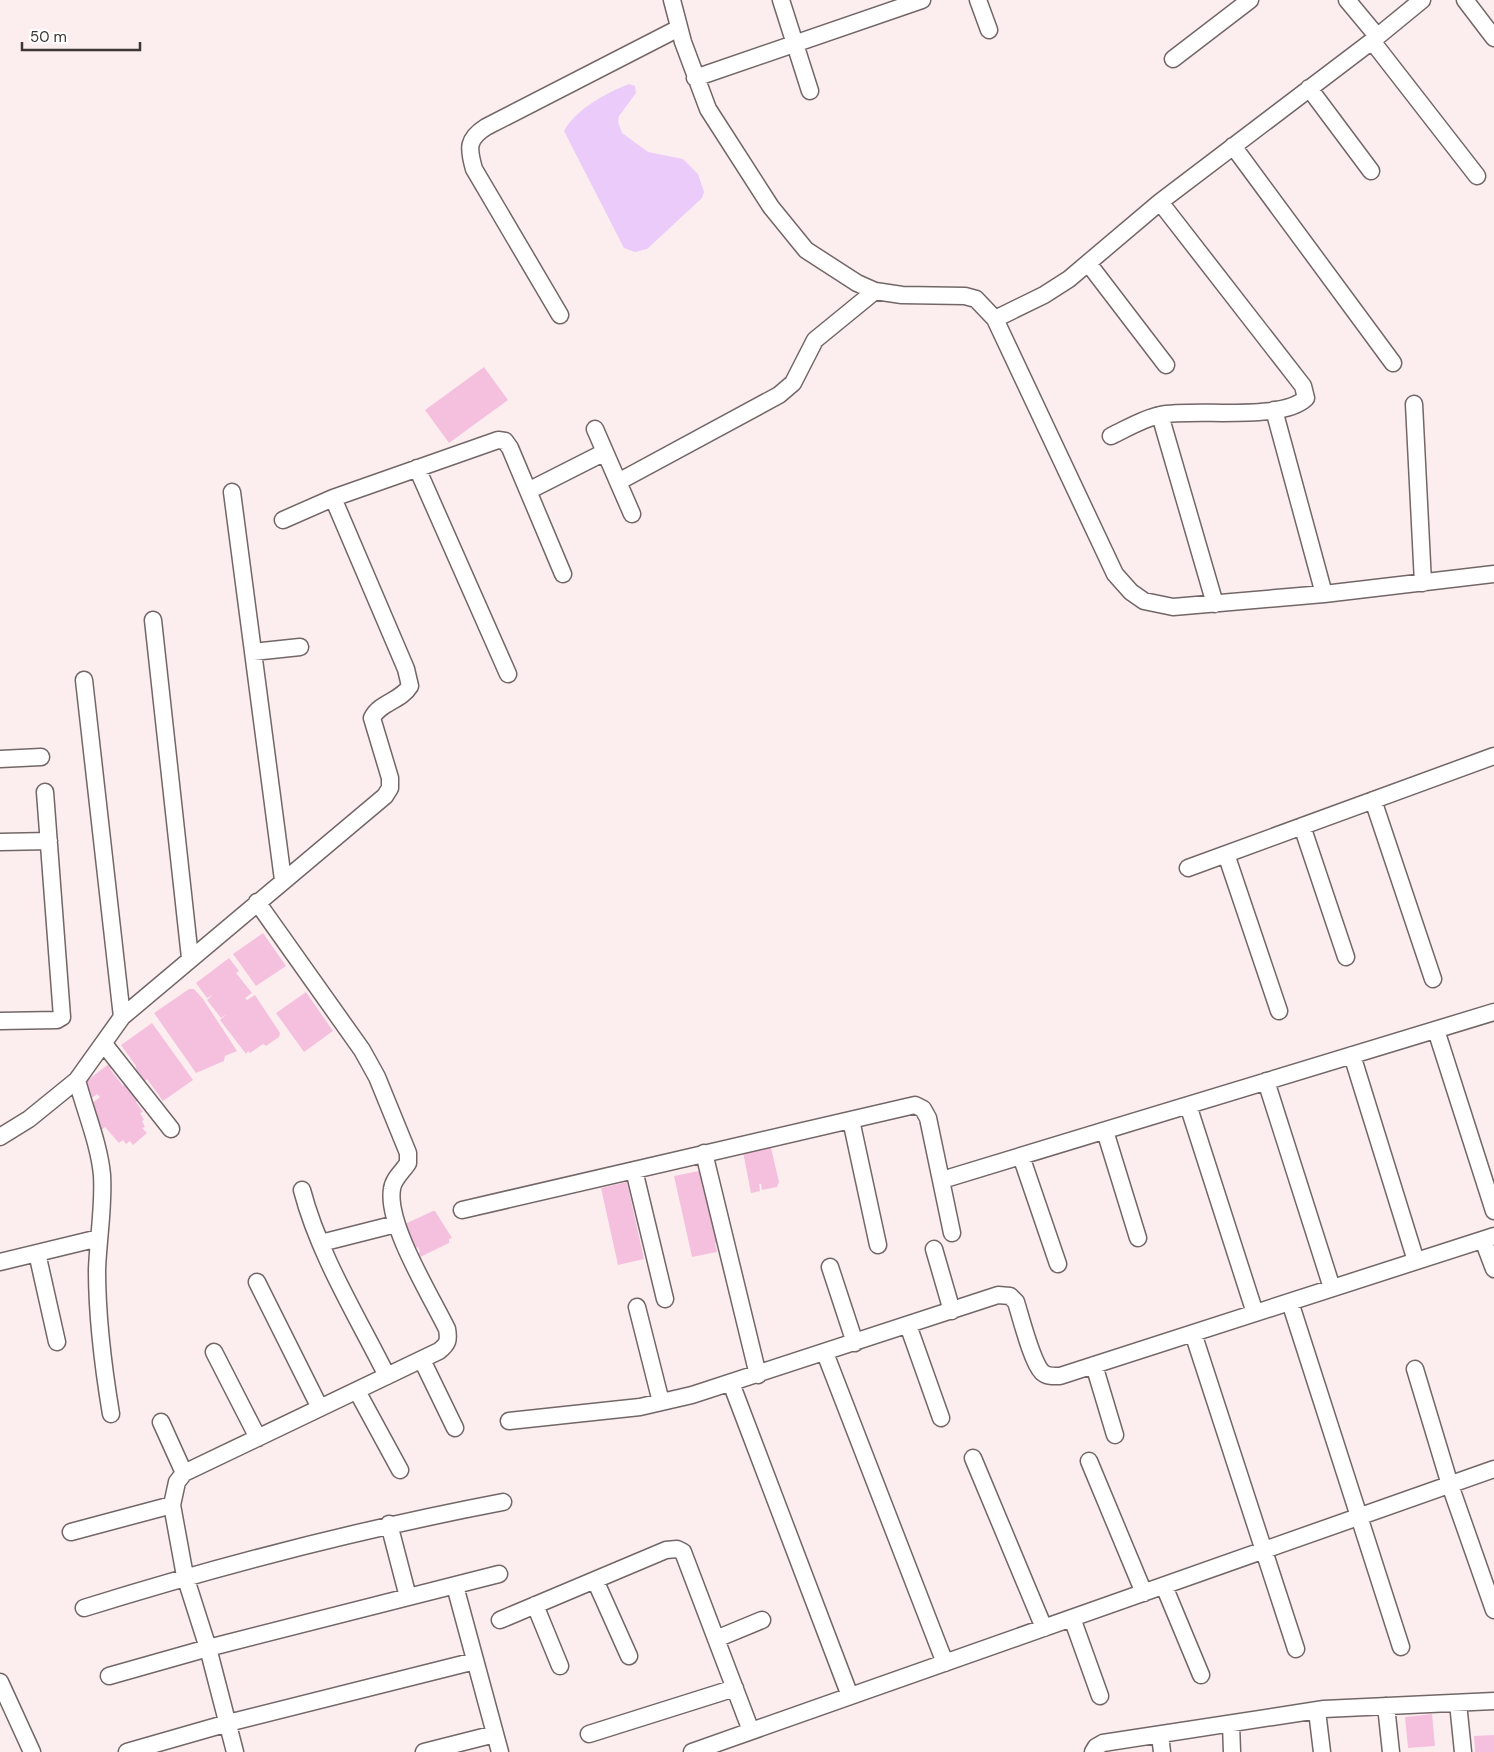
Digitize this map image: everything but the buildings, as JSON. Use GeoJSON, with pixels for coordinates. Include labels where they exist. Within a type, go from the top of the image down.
{"type":"FeatureCollection","features":[{"type":"Feature","properties":{"kind":"street"},"geometry":{"type":"LineString","coordinates":[[672,0],[701,96],[714,120],[789,230],[817,258],[857,283],[876,291],[902,295],[965,296],[976,299],[995,319],[1115,574],[1131,592],[1144,601],[1174,607],[1423,584],[1494,574]]}},
{"type":"Feature","properties":{"kind":"street"},"geometry":{"type":"LineString","coordinates":[[781,0],[810,91]]}},
{"type":"Feature","properties":{"kind":"street"},"geometry":{"type":"LineString","coordinates":[[695,78],[922,0]]}},
{"type":"Feature","properties":{"kind":"street"},"geometry":{"type":"LineString","coordinates":[[978,0],[989,30]]}},
{"type":"Feature","properties":{"kind":"street"},"geometry":{"type":"LineString","coordinates":[[1173,59],[1250,0]]}},
{"type":"Feature","properties":{"kind":"street"},"geometry":{"type":"LineString","coordinates":[[1348,0],[1478,176]]}},
{"type":"Feature","properties":{"kind":"street"},"geometry":{"type":"LineString","coordinates":[[995,319],[1044,295],[1088,263],[1160,202],[1422,0]]}},
{"type":"Feature","properties":{"kind":"street"},"geometry":{"type":"LineString","coordinates":[[1465,0],[1494,38]]}},
{"type":"Feature","properties":{"kind":"street"},"geometry":{"type":"LineString","coordinates":[[560,315],[474,169],[470,155],[470,143],[476,134],[486,127],[679,28]]}},
{"type":"Feature","properties":{"kind":"street"},"geometry":{"type":"LineString","coordinates":[[1309,88],[1371,171]]}},
{"type":"Feature","properties":{"kind":"street"},"geometry":{"type":"LineString","coordinates":[[1233,146],[1393,363]]}},
{"type":"Feature","properties":{"kind":"street"},"geometry":{"type":"LineString","coordinates":[[1110,436],[1160,415],[1274,410],[1299,405],[1306,398],[1302,386],[1160,202]]}},
{"type":"Feature","properties":{"kind":"street"},"geometry":{"type":"LineString","coordinates":[[1088,263],[1166,365]]}},
{"type":"Feature","properties":{"kind":"street"},"geometry":{"type":"LineString","coordinates":[[618,482],[779,395],[793,383],[815,340],[876,291]]}},
{"type":"Feature","properties":{"kind":"street"},"geometry":{"type":"LineString","coordinates":[[1414,404],[1423,584]]}},
{"type":"Feature","properties":{"kind":"street"},"geometry":{"type":"LineString","coordinates":[[1274,410],[1324,594]]}},
{"type":"Feature","properties":{"kind":"street"},"geometry":{"type":"LineString","coordinates":[[1160,415],[1215,604]]}},
{"type":"Feature","properties":{"kind":"street"},"geometry":{"type":"LineString","coordinates":[[595,429],[632,514]]}},
{"type":"Feature","properties":{"kind":"street"},"geometry":{"type":"LineString","coordinates":[[282,520],[333,498],[417,468],[498,440],[505,441],[563,574]]}},
{"type":"Feature","properties":{"kind":"street"},"geometry":{"type":"LineString","coordinates":[[528,491],[605,452]]}},
{"type":"Feature","properties":{"kind":"street"},"geometry":{"type":"LineString","coordinates":[[417,468],[508,674]]}},
{"type":"Feature","properties":{"kind":"street"},"geometry":{"type":"LineString","coordinates":[[232,492],[283,880]]}},
{"type":"Feature","properties":{"kind":"street"},"geometry":{"type":"LineString","coordinates":[[0,1137],[29,1120],[77,1080],[122,1016],[385,796],[390,788],[390,778],[372,718],[376,711],[406,693],[410,686],[406,669],[333,498]]}},
{"type":"Feature","properties":{"kind":"street"},"geometry":{"type":"LineString","coordinates":[[153,620],[190,958]]}},
{"type":"Feature","properties":{"kind":"street"},"geometry":{"type":"LineString","coordinates":[[253,652],[300,647]]}},
{"type":"Feature","properties":{"kind":"street"},"geometry":{"type":"LineString","coordinates":[[84,680],[122,1016]]}},
{"type":"Feature","properties":{"kind":"street"},"geometry":{"type":"LineString","coordinates":[[1188,868],[1494,756]]}},
{"type":"Feature","properties":{"kind":"street"},"geometry":{"type":"LineString","coordinates":[[0,759],[41,757]]}},
{"type":"Feature","properties":{"kind":"street"},"geometry":{"type":"LineString","coordinates":[[0,1021],[57,1020],[62,1017],[45,792]]}},
{"type":"Feature","properties":{"kind":"street"},"geometry":{"type":"LineString","coordinates":[[1373,800],[1433,978]]}},
{"type":"Feature","properties":{"kind":"street"},"geometry":{"type":"LineString","coordinates":[[1302,826],[1346,957]]}},
{"type":"Feature","properties":{"kind":"street"},"geometry":{"type":"LineString","coordinates":[[0,842],[49,841]]}},
{"type":"Feature","properties":{"kind":"street"},"geometry":{"type":"LineString","coordinates":[[1226,854],[1279,1011]]}},
{"type":"Feature","properties":{"kind":"street"},"geometry":{"type":"LineString","coordinates":[[235,1752],[208,1648],[185,1576],[172,1505],[177,1482],[184,1473],[422,1360],[447,1345],[447,1329],[396,1224],[392,1189],[394,1181],[408,1163],[408,1154],[377,1077],[340,1018],[258,902]]}},
{"type":"Feature","properties":{"kind":"street"},"geometry":{"type":"LineString","coordinates":[[942,1180],[1105,1132],[1494,1012]]}},
{"type":"Feature","properties":{"kind":"street"},"geometry":{"type":"LineString","coordinates":[[1436,1030],[1494,1211]]}},
{"type":"Feature","properties":{"kind":"street"},"geometry":{"type":"LineString","coordinates":[[104,1044],[171,1129]]}},
{"type":"Feature","properties":{"kind":"street"},"geometry":{"type":"LineString","coordinates":[[1352,1055],[1416,1261]]}},
{"type":"Feature","properties":{"kind":"street"},"geometry":{"type":"LineString","coordinates":[[77,1080],[100,1161],[102,1177],[98,1310],[102,1356],[111,1414]]}},
{"type":"Feature","properties":{"kind":"street"},"geometry":{"type":"LineString","coordinates":[[1266,1081],[1332,1288]]}},
{"type":"Feature","properties":{"kind":"street"},"geometry":{"type":"LineString","coordinates":[[462,1210],[915,1105],[923,1109],[928,1118],[952,1233]]}},
{"type":"Feature","properties":{"kind":"street"},"geometry":{"type":"LineString","coordinates":[[1188,1105],[1255,1313]]}},
{"type":"Feature","properties":{"kind":"street"},"geometry":{"type":"LineString","coordinates":[[851,1120],[878,1245]]}},
{"type":"Feature","properties":{"kind":"street"},"geometry":{"type":"LineString","coordinates":[[1105,1132],[1138,1238]]}},
{"type":"Feature","properties":{"kind":"street"},"geometry":{"type":"LineString","coordinates":[[704,1154],[758,1374]]}},
{"type":"Feature","properties":{"kind":"street"},"geometry":{"type":"LineString","coordinates":[[1021,1156],[1058,1264]]}},
{"type":"Feature","properties":{"kind":"street"},"geometry":{"type":"LineString","coordinates":[[634,1170],[665,1299]]}},
{"type":"Feature","properties":{"kind":"street"},"geometry":{"type":"LineString","coordinates":[[302,1190],[309,1215],[321,1243],[388,1376]]}},
{"type":"Feature","properties":{"kind":"street"},"geometry":{"type":"LineString","coordinates":[[321,1243],[396,1224]]}},
{"type":"Feature","properties":{"kind":"street"},"geometry":{"type":"LineString","coordinates":[[0,1262],[99,1238]]}},
{"type":"Feature","properties":{"kind":"street"},"geometry":{"type":"LineString","coordinates":[[509,1421],[640,1407],[661,1402],[731,1383],[998,1295],[1010,1296],[1016,1302],[1036,1364],[1042,1373],[1049,1376],[1060,1376],[1489,1238],[1494,1269]]}},
{"type":"Feature","properties":{"kind":"street"},"geometry":{"type":"LineString","coordinates":[[934,1249],[952,1311]]}},
{"type":"Feature","properties":{"kind":"street"},"geometry":{"type":"LineString","coordinates":[[37,1253],[58,1342]]}},
{"type":"Feature","properties":{"kind":"street"},"geometry":{"type":"LineString","coordinates":[[830,1267],[855,1343]]}},
{"type":"Feature","properties":{"kind":"street"},"geometry":{"type":"LineString","coordinates":[[257,1282],[320,1408]]}},
{"type":"Feature","properties":{"kind":"street"},"geometry":{"type":"LineString","coordinates":[[1290,1302],[1401,1648]]}},
{"type":"Feature","properties":{"kind":"street"},"geometry":{"type":"LineString","coordinates":[[637,1307],[661,1402]]}},
{"type":"Feature","properties":{"kind":"street"},"geometry":{"type":"LineString","coordinates":[[908,1325],[941,1418]]}},
{"type":"Feature","properties":{"kind":"street"},"geometry":{"type":"LineString","coordinates":[[1193,1333],[1296,1649]]}},
{"type":"Feature","properties":{"kind":"street"},"geometry":{"type":"LineString","coordinates":[[214,1352],[258,1438]]}},
{"type":"Feature","properties":{"kind":"street"},"geometry":{"type":"LineString","coordinates":[[825,1352],[945,1663]]}},
{"type":"Feature","properties":{"kind":"street"},"geometry":{"type":"LineString","coordinates":[[422,1360],[455,1428]]}},
{"type":"Feature","properties":{"kind":"street"},"geometry":{"type":"LineString","coordinates":[[1094,1365],[1115,1435]]}},
{"type":"Feature","properties":{"kind":"street"},"geometry":{"type":"LineString","coordinates":[[1415,1369],[1450,1485],[1494,1610]]}},
{"type":"Feature","properties":{"kind":"street"},"geometry":{"type":"LineString","coordinates":[[731,1383],[850,1696]]}},
{"type":"Feature","properties":{"kind":"street"},"geometry":{"type":"LineString","coordinates":[[357,1391],[400,1470]]}},
{"type":"Feature","properties":{"kind":"street"},"geometry":{"type":"LineString","coordinates":[[161,1422],[184,1473]]}},
{"type":"Feature","properties":{"kind":"street"},"geometry":{"type":"LineString","coordinates":[[974,1458],[1044,1628]]}},
{"type":"Feature","properties":{"kind":"street"},"geometry":{"type":"LineString","coordinates":[[1089,1461],[1144,1593]]}},
{"type":"Feature","properties":{"kind":"street"},"geometry":{"type":"LineString","coordinates":[[692,1752],[1494,1470]]}},
{"type":"Feature","properties":{"kind":"street"},"geometry":{"type":"LineString","coordinates":[[84,1608],[185,1576],[389,1524],[503,1502]]}},
{"type":"Feature","properties":{"kind":"street"},"geometry":{"type":"LineString","coordinates":[[71,1532],[172,1505]]}},
{"type":"Feature","properties":{"kind":"street"},"geometry":{"type":"LineString","coordinates":[[389,1524],[408,1597]]}},
{"type":"Feature","properties":{"kind":"street"},"geometry":{"type":"LineString","coordinates":[[500,1620],[666,1550],[676,1549],[683,1552],[751,1731]]}},
{"type":"Feature","properties":{"kind":"street"},"geometry":{"type":"LineString","coordinates":[[109,1676],[208,1648],[499,1574]]}},
{"type":"Feature","properties":{"kind":"street"},"geometry":{"type":"LineString","coordinates":[[595,1580],[629,1656]]}},
{"type":"Feature","properties":{"kind":"street"},"geometry":{"type":"LineString","coordinates":[[456,1586],[500,1752]]}},
{"type":"Feature","properties":{"kind":"street"},"geometry":{"type":"LineString","coordinates":[[1164,1586],[1201,1675]]}},
{"type":"Feature","properties":{"kind":"street"},"geometry":{"type":"LineString","coordinates":[[536,1605],[560,1666]]}},
{"type":"Feature","properties":{"kind":"street"},"geometry":{"type":"LineString","coordinates":[[1072,1618],[1100,1696]]}},
{"type":"Feature","properties":{"kind":"street"},"geometry":{"type":"LineString","coordinates":[[716,1639],[762,1620]]}},
{"type":"Feature","properties":{"kind":"street"},"geometry":{"type":"LineString","coordinates":[[127,1752],[228,1723],[475,1660]]}},
{"type":"Feature","properties":{"kind":"street"},"geometry":{"type":"LineString","coordinates":[[0,1682],[32,1752]]}},
{"type":"Feature","properties":{"kind":"street"},"geometry":{"type":"LineString","coordinates":[[589,1734],[735,1688]]}},
{"type":"Feature","properties":{"kind":"street"},"geometry":{"type":"LineString","coordinates":[[1093,1752],[1096,1747],[1103,1743],[1317,1711],[1494,1701]]}},
{"type":"Feature","properties":{"kind":"street"},"geometry":{"type":"LineString","coordinates":[[1458,1703],[1463,1752]]}},
{"type":"Feature","properties":{"kind":"street"},"geometry":{"type":"LineString","coordinates":[[1386,1706],[1391,1752]]}},
{"type":"Feature","properties":{"kind":"street"},"geometry":{"type":"LineString","coordinates":[[1317,1711],[1322,1752]]}},
{"type":"Feature","properties":{"kind":"street"},"geometry":{"type":"LineString","coordinates":[[1231,1724],[1232,1752]]}},
{"type":"Feature","properties":{"kind":"street"},"geometry":{"type":"LineString","coordinates":[[424,1752],[495,1734]]}},
{"type":"Feature","properties":{"kind":"street"},"geometry":{"type":"LineString","coordinates":[[1160,1735],[1162,1752]]}},
{"type":"Feature","properties":{"kind":"shaded area"},"geometry":{"type":"Polygon","coordinates":[[[629,84],[635,86],[636,93],[619,116],[618,122],[622,133],[648,152],[683,159],[698,174],[704,192],[702,198],[647,249],[635,252],[624,248],[564,131],[576,116],[592,103],[629,84]]]}}]}
